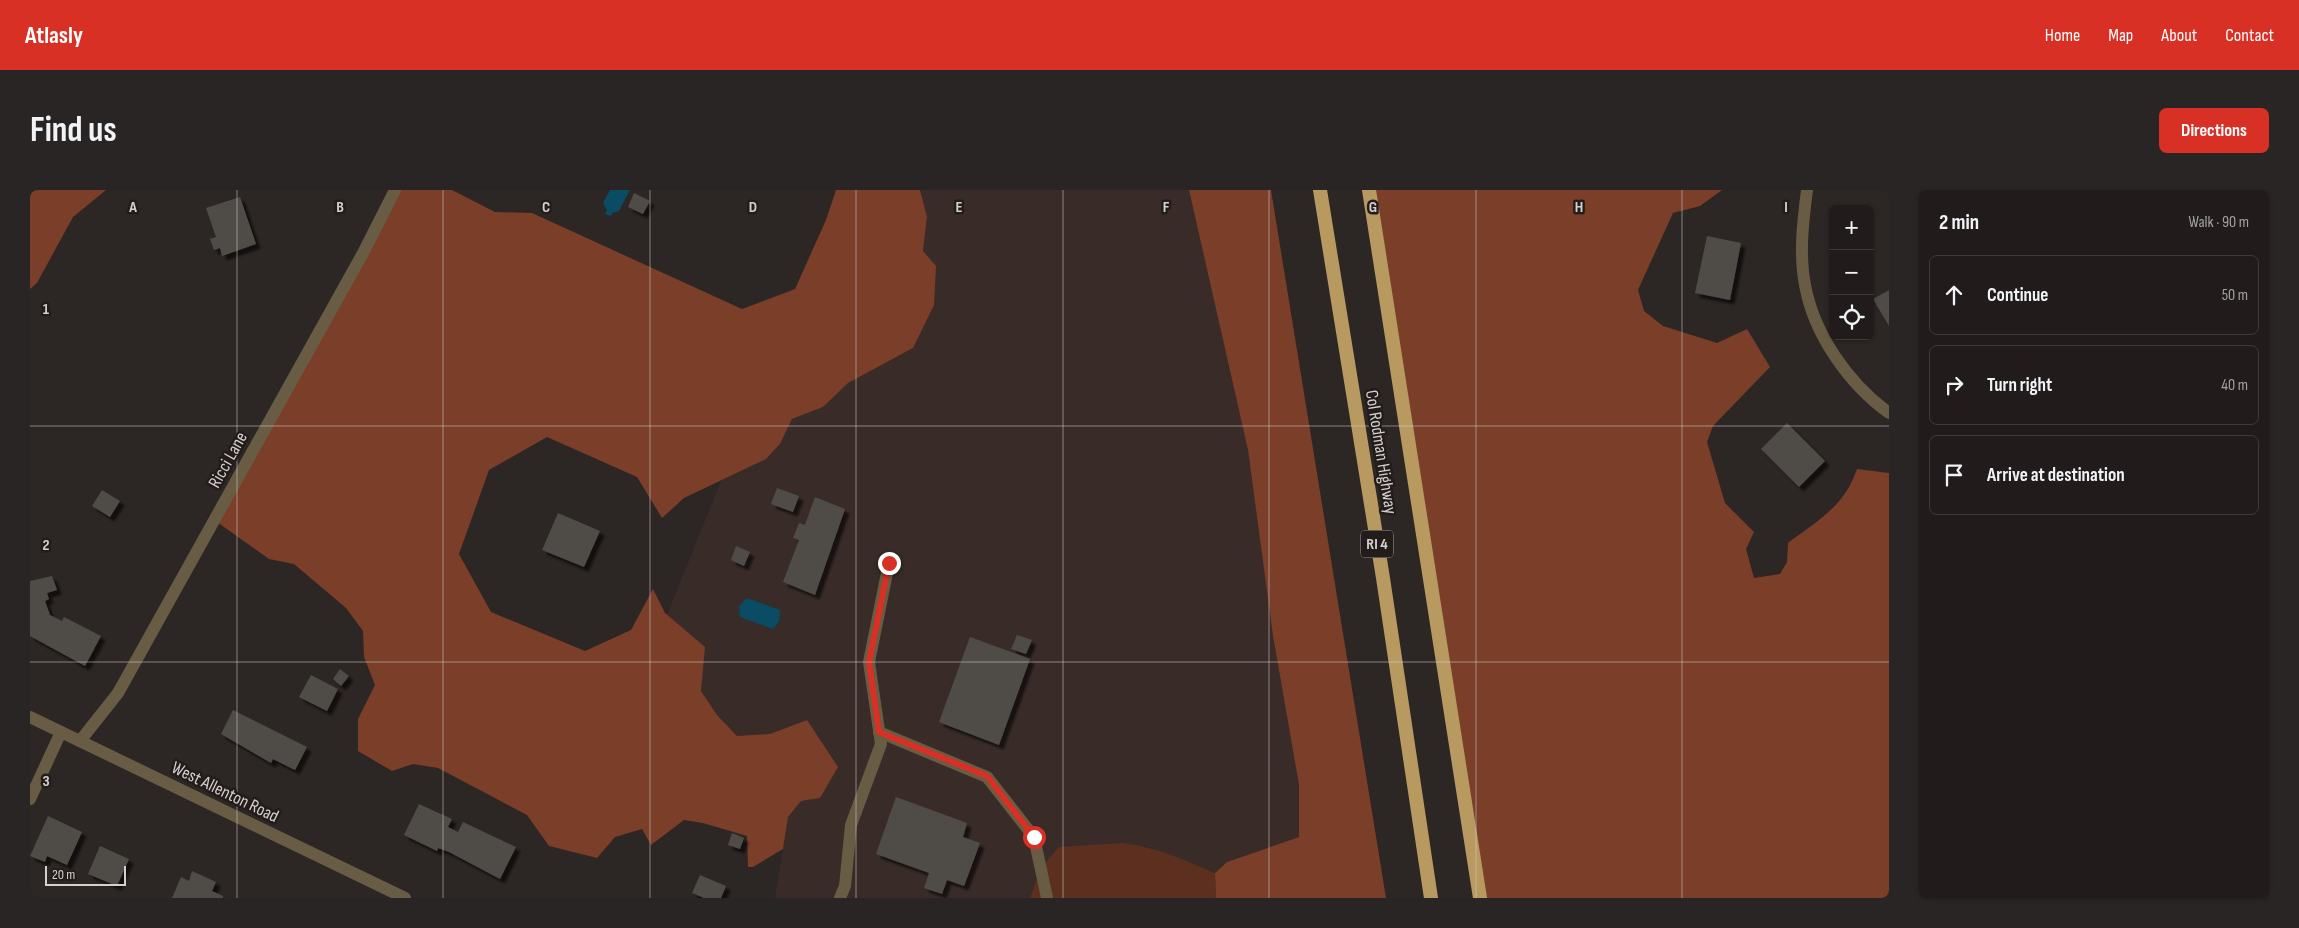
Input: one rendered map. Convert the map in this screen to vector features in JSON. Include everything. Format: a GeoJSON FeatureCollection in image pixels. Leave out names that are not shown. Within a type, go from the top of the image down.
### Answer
{"type":"FeatureCollection","features":[{"type":"Feature","properties":{"kind":"highway","name":"Col Rodman Highway"},"geometry":{"type":"LineString","coordinates":[[1320,190],[1381,569],[1431,898]]}},
{"type":"Feature","properties":{"kind":"highway","name":"Col Rodman Highway"},"geometry":{"type":"LineString","coordinates":[[1369,190],[1480,898]]}},
{"type":"Feature","properties":{"kind":"street","name":"Ricci Lane"},"geometry":{"type":"LineString","coordinates":[[80,741],[118,693],[358,262],[396,190]]}},
{"type":"Feature","properties":{"kind":"street"},"geometry":{"type":"LineString","coordinates":[[1806,190],[1801,237],[1804,284],[1810,305],[1833,353],[1851,379],[1875,403],[1889,413]]}},
{"type":"Feature","properties":{"kind":"street"},"geometry":{"type":"LineString","coordinates":[[840,898],[845,886],[851,825],[881,744],[869,662],[889,563]]}},
{"type":"Feature","properties":{"kind":"street","name":"West Allenton Road"},"geometry":{"type":"LineString","coordinates":[[30,718],[405,898]]}},
{"type":"Feature","properties":{"kind":"street"},"geometry":{"type":"LineString","coordinates":[[30,798],[61,732]]}},
{"type":"Feature","properties":{"kind":"street"},"geometry":{"type":"LineString","coordinates":[[879,732],[987,776],[1034,837],[1047,898]]}},
{"type":"Feature","properties":{"kind":"shaded area"},"geometry":{"type":"Polygon","coordinates":[[[30,190],[106,190],[73,217],[37,283],[30,289],[30,190]]]}},
{"type":"Feature","properties":{"kind":"shaded area"},"geometry":{"type":"Polygon","coordinates":[[[397,190],[452,190],[495,212],[532,213],[742,309],[795,289],[826,220],[836,190],[920,190],[927,217],[923,251],[936,266],[934,305],[913,348],[848,383],[823,407],[792,419],[780,444],[766,459],[684,498],[662,518],[637,477],[547,437],[489,470],[459,554],[491,612],[585,651],[631,630],[653,589],[665,613],[705,647],[701,691],[717,715],[737,736],[770,734],[807,720],[838,767],[820,798],[801,801],[788,817],[783,849],[753,867],[748,867],[747,836],[703,823],[684,820],[651,845],[642,829],[615,837],[597,858],[549,846],[527,815],[438,768],[413,764],[392,771],[358,751],[358,719],[375,685],[364,657],[363,631],[346,608],[294,564],[269,559],[217,522],[397,190]]]}},
{"type":"Feature","properties":{"kind":"shaded area"},"geometry":{"type":"Polygon","coordinates":[[[920,190],[1189,190],[1248,450],[1273,636],[1299,785],[1299,837],[1227,862],[1215,873],[1145,846],[1041,868],[1030,898],[775,898],[788,817],[801,801],[820,798],[807,720],[770,734],[737,736],[717,715],[701,691],[704,647],[667,615],[721,481],[766,459],[780,444],[792,419],[823,407],[848,383],[913,348],[927,217],[920,190]]]}},
{"type":"Feature","properties":{"kind":"shaded area"},"geometry":{"type":"Polygon","coordinates":[[[1189,190],[1271,190],[1386,898],[1216,898],[1215,873],[1227,862],[1299,837],[1299,785],[1273,636],[1248,450],[1189,190]]]}},
{"type":"Feature","properties":{"kind":"shaded area"},"geometry":{"type":"Polygon","coordinates":[[[1367,190],[1722,190],[1700,206],[1673,213],[1638,290],[1644,311],[1663,326],[1717,343],[1747,329],[1770,367],[1713,426],[1707,442],[1725,503],[1754,532],[1746,549],[1754,578],[1780,574],[1787,562],[1788,543],[1829,512],[1845,493],[1857,469],[1889,473],[1889,898],[1477,898],[1367,190]]]}},
{"type":"Feature","properties":{"kind":"shaded area"},"geometry":{"type":"Polygon","coordinates":[[[1123,843],[1159,851],[1215,873],[1216,898],[1030,898],[1041,868],[1059,847],[1123,843]]]}},
{"type":"Feature","properties":{"kind":"water"},"geometry":{"type":"Polygon","coordinates":[[[610,190],[630,190],[619,211],[612,213],[611,216],[605,214],[607,210],[603,203],[610,190]]]}},
{"type":"Feature","properties":{"kind":"water"},"geometry":{"type":"Polygon","coordinates":[[[747,598],[780,610],[779,621],[773,629],[740,617],[739,606],[747,598]]]}},
{"type":"Feature","properties":{"kind":"building"},"geometry":{"type":"Polygon","coordinates":[[[634,193],[650,201],[643,214],[628,207],[634,193]]]}},
{"type":"Feature","properties":{"kind":"building"},"geometry":{"type":"Polygon","coordinates":[[[240,197],[256,244],[222,256],[220,248],[214,250],[210,239],[216,237],[206,208],[240,197]]]}},
{"type":"Feature","properties":{"kind":"building"},"geometry":{"type":"Polygon","coordinates":[[[1707,236],[1741,243],[1730,300],[1695,293],[1707,236]]]}},
{"type":"Feature","properties":{"kind":"building"},"geometry":{"type":"Polygon","coordinates":[[[1889,290],[1889,326],[1874,301],[1874,298],[1889,290]]]}},
{"type":"Feature","properties":{"kind":"building"},"geometry":{"type":"Polygon","coordinates":[[[1787,423],[1825,461],[1799,487],[1761,449],[1787,423]]]}},
{"type":"Feature","properties":{"kind":"building"},"geometry":{"type":"Polygon","coordinates":[[[777,488],[799,496],[793,512],[771,504],[777,488]]]}},
{"type":"Feature","properties":{"kind":"building"},"geometry":{"type":"Polygon","coordinates":[[[102,490],[120,501],[110,517],[92,506],[102,490]]]}},
{"type":"Feature","properties":{"kind":"building"},"geometry":{"type":"Polygon","coordinates":[[[815,497],[845,509],[815,595],[783,582],[799,540],[793,538],[799,523],[805,525],[815,497]]]}},
{"type":"Feature","properties":{"kind":"building"},"geometry":{"type":"Polygon","coordinates":[[[558,513],[600,531],[584,567],[542,550],[558,513]]]}},
{"type":"Feature","properties":{"kind":"building"},"geometry":{"type":"Polygon","coordinates":[[[736,546],[750,552],[744,566],[731,560],[736,546]]]}},
{"type":"Feature","properties":{"kind":"building"},"geometry":{"type":"Polygon","coordinates":[[[52,576],[57,590],[47,593],[49,599],[45,601],[50,615],[62,621],[64,617],[101,636],[85,666],[30,636],[30,581],[52,576]]]}},
{"type":"Feature","properties":{"kind":"building"},"geometry":{"type":"Polygon","coordinates":[[[1017,635],[1032,640],[1026,654],[1011,649],[1017,635]]]}},
{"type":"Feature","properties":{"kind":"building"},"geometry":{"type":"Polygon","coordinates":[[[970,637],[1030,659],[999,745],[939,722],[970,637]]]}},
{"type":"Feature","properties":{"kind":"building"},"geometry":{"type":"Polygon","coordinates":[[[340,669],[349,676],[341,686],[333,679],[340,669]]]}},
{"type":"Feature","properties":{"kind":"building"},"geometry":{"type":"Polygon","coordinates":[[[311,675],[338,689],[327,711],[299,697],[311,675]]]}},
{"type":"Feature","properties":{"kind":"building"},"geometry":{"type":"Polygon","coordinates":[[[233,710],[307,747],[295,770],[273,759],[271,763],[221,734],[233,710]]]}},
{"type":"Feature","properties":{"kind":"building"},"geometry":{"type":"Polygon","coordinates":[[[896,797],[967,823],[963,837],[980,843],[964,886],[947,880],[942,894],[924,888],[929,873],[876,854],[896,797]]]}},
{"type":"Feature","properties":{"kind":"building"},"geometry":{"type":"Polygon","coordinates":[[[419,804],[452,819],[448,827],[458,832],[463,822],[516,847],[500,879],[449,852],[438,848],[437,851],[404,835],[419,804]]]}},
{"type":"Feature","properties":{"kind":"building"},"geometry":{"type":"Polygon","coordinates":[[[48,816],[82,832],[67,865],[47,856],[45,862],[30,856],[48,816]]]}},
{"type":"Feature","properties":{"kind":"building"},"geometry":{"type":"Polygon","coordinates":[[[732,833],[744,838],[740,849],[728,845],[732,833]]]}},
{"type":"Feature","properties":{"kind":"building"},"geometry":{"type":"Polygon","coordinates":[[[100,846],[129,859],[117,886],[88,874],[100,846]]]}},
{"type":"Feature","properties":{"kind":"building"},"geometry":{"type":"Polygon","coordinates":[[[192,871],[216,882],[212,891],[223,896],[223,898],[172,898],[181,877],[189,881],[192,871]]]}},
{"type":"Feature","properties":{"kind":"building"},"geometry":{"type":"Polygon","coordinates":[[[700,875],[726,886],[721,898],[704,898],[692,893],[700,875]]]}},
{"type":"Feature","properties":{"kind":"route"},"geometry":{"type":"LineString","coordinates":[[889,563],[869,662],[879,732],[987,776],[1034,837]]}}]}
